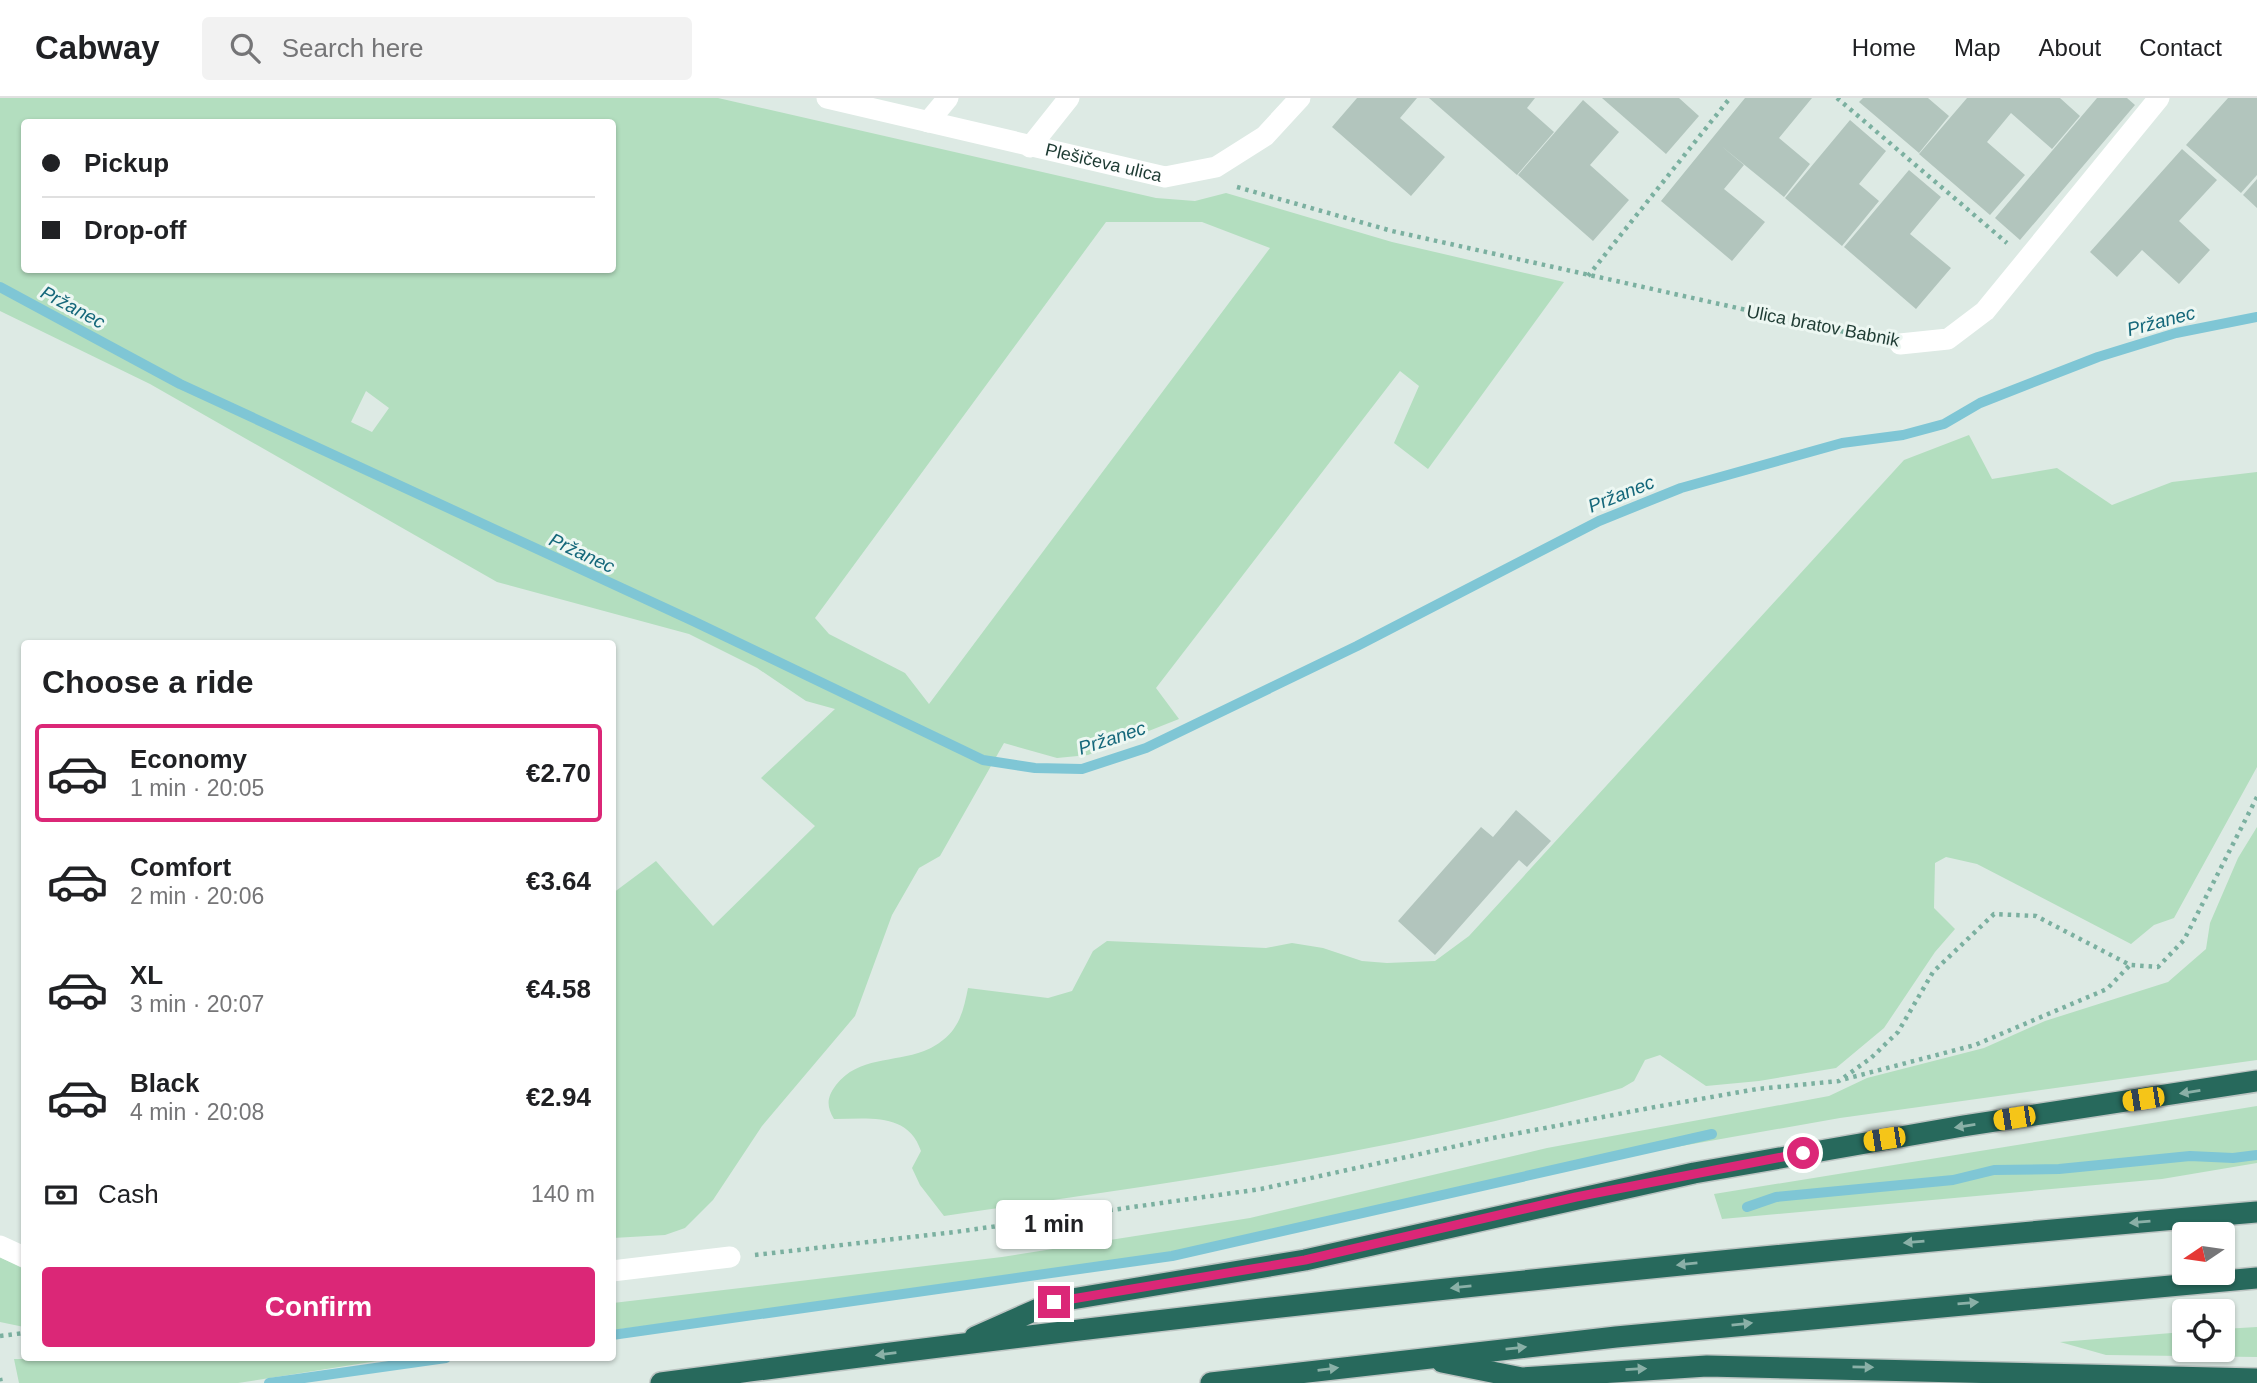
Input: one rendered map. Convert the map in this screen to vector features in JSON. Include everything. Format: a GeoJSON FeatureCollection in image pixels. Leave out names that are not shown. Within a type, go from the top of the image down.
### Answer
{"type":"FeatureCollection","features":[{"type":"Feature","properties":{"kind":"highway"},"geometry":{"type":"LineString","coordinates":[[954,1346],[1054,1302],[1305,1260],[1576,1197],[1707,1170],[1937,1130],[2257,1082]]}},
{"type":"Feature","properties":{"kind":"highway"},"geometry":{"type":"LineString","coordinates":[[661,1383],[1146,1322],[1811,1251],[2257,1212]]}},
{"type":"Feature","properties":{"kind":"highway"},"geometry":{"type":"LineString","coordinates":[[1211,1383],[1423,1357],[1847,1314],[2257,1278]]}},
{"type":"Feature","properties":{"kind":"highway"},"geometry":{"type":"LineString","coordinates":[[1423,1357],[1522,1378],[1614,1370],[1719,1366],[2257,1379]]}},
{"type":"Feature","properties":{"kind":"street","name":"Plešičeva ulica"},"geometry":{"type":"LineString","coordinates":[[827,98],[1165,177],[1216,167]]}},
{"type":"Feature","properties":{"kind":"street"},"geometry":{"type":"LineString","coordinates":[[928,122],[948,98]]}},
{"type":"Feature","properties":{"kind":"street","name":"Plešičeva ulica"},"geometry":{"type":"LineString","coordinates":[[1030,147],[1069,98]]}},
{"type":"Feature","properties":{"kind":"street"},"geometry":{"type":"LineString","coordinates":[[1216,167],[1265,136],[1300,98]]}},
{"type":"Feature","properties":{"kind":"street","name":"Ulica bratov Babnik"},"geometry":{"type":"LineString","coordinates":[[1900,344],[1948,339],[1985,311],[2159,98]]}},
{"type":"Feature","properties":{"kind":"street"},"geometry":{"type":"LineString","coordinates":[[0,1246],[21,1256]]}},
{"type":"Feature","properties":{"kind":"street"},"geometry":{"type":"LineString","coordinates":[[616,1271],[730,1258]]}},
{"type":"Feature","properties":{"kind":"path"},"geometry":{"type":"LineString","coordinates":[[1588,276],[1730,98]]}},
{"type":"Feature","properties":{"kind":"path"},"geometry":{"type":"LineString","coordinates":[[1837,98],[2027,260]]}},
{"type":"Feature","properties":{"kind":"path","name":"Ulica bratov Babnik"},"geometry":{"type":"LineString","coordinates":[[1216,167],[1238,188],[1392,231],[1900,344]]}},
{"type":"Feature","properties":{"kind":"path"},"geometry":{"type":"LineString","coordinates":[[1839,1081],[1871,1058],[1898,1032],[1933,972],[1994,914],[2036,916],[2130,965],[2158,967],[2184,940],[2257,797]]}},
{"type":"Feature","properties":{"kind":"path"},"geometry":{"type":"LineString","coordinates":[[730,1258],[955,1232],[1261,1189],[1493,1138],[1655,1107],[1757,1089],[1839,1081],[1975,1045],[2107,989],[2130,965]]}},
{"type":"Feature","properties":{"kind":"path"},"geometry":{"type":"LineString","coordinates":[[0,1336],[21,1333]]}},
{"type":"Feature","properties":{"kind":"green space"},"geometry":{"type":"Polygon","coordinates":[[[0,98],[718,98],[1156,198],[1195,201],[1226,193],[1392,242],[1564,282],[1428,469],[1394,443],[1419,386],[1400,371],[1156,688],[1179,719],[1088,755],[1057,758],[1004,743],[940,856],[919,868],[892,915],[855,1016],[762,1126],[713,1200],[685,1228],[665,1235],[616,1238],[616,891],[656,861],[713,926],[815,826],[761,778],[835,709],[806,701],[757,668],[689,634],[497,582],[150,384],[0,311],[0,98]],[[1106,222],[815,618],[829,634],[905,673],[929,704],[1270,248],[1202,222],[1106,222]],[[366,391],[351,422],[372,432],[389,408],[366,391]]]}},
{"type":"Feature","properties":{"kind":"green space"},"geometry":{"type":"Polygon","coordinates":[[[1969,435],[1992,479],[2057,468],[2112,505],[2172,482],[2257,472],[2257,767],[2174,918],[2154,925],[2131,944],[1977,864],[1946,857],[1935,863],[1934,908],[1955,929],[1935,952],[1884,1028],[1836,1068],[1759,1081],[1706,1086],[1660,1055],[1645,1060],[1634,1081],[1622,1088],[1454,1130],[1285,1164],[944,1216],[920,1185],[912,1168],[921,1151],[915,1138],[907,1130],[885,1120],[834,1119],[829,1098],[845,1076],[866,1065],[912,1055],[941,1042],[957,1023],[968,988],[1048,998],[1072,991],[1093,951],[1107,941],[1266,948],[1292,943],[1323,948],[1362,961],[1435,961],[1469,936],[1904,460],[1969,435]]]}},
{"type":"Feature","properties":{"kind":"green space"},"geometry":{"type":"Polygon","coordinates":[[[2257,827],[2257,1060],[1840,1118],[1642,1153],[1261,1237],[1021,1277],[616,1330],[616,1303],[1002,1257],[1250,1218],[1547,1148],[1829,1096],[1867,1078],[1984,1048],[2045,1021],[2168,982],[2206,949],[2210,923],[2238,858],[2257,827]]]}},
{"type":"Feature","properties":{"kind":"green space"},"geometry":{"type":"Polygon","coordinates":[[[2257,1106],[2257,1163],[2162,1179],[1722,1219],[1714,1194],[2257,1106]]]}},
{"type":"Feature","properties":{"kind":"green space"},"geometry":{"type":"Polygon","coordinates":[[[0,1257],[21,1268],[21,1326],[0,1322],[0,1257]]]}},
{"type":"Feature","properties":{"kind":"green space"},"geometry":{"type":"Polygon","coordinates":[[[2257,1327],[2257,1357],[2235,1357],[2235,1328],[2257,1327]]]}},
{"type":"Feature","properties":{"kind":"green space"},"geometry":{"type":"Polygon","coordinates":[[[2172,1333],[2172,1356],[2106,1355],[2060,1342],[2172,1333]]]}},
{"type":"Feature","properties":{"kind":"green space"},"geometry":{"type":"Polygon","coordinates":[[[14,1359],[377,1361],[238,1383],[19,1383],[14,1359]]]}},
{"type":"Feature","properties":{"kind":"building"},"geometry":{"type":"Polygon","coordinates":[[[1357,98],[1417,98],[1400,118],[1445,157],[1411,196],[1332,127],[1357,98]]]}},
{"type":"Feature","properties":{"kind":"building"},"geometry":{"type":"Polygon","coordinates":[[[1429,98],[1535,98],[1527,108],[1554,132],[1517,175],[1429,98]]]}},
{"type":"Feature","properties":{"kind":"building"},"geometry":{"type":"Polygon","coordinates":[[[1602,98],[1679,98],[1699,116],[1666,154],[1602,98]]]}},
{"type":"Feature","properties":{"kind":"building"},"geometry":{"type":"Polygon","coordinates":[[[1745,98],[1812,98],[1779,138],[1810,164],[1784,197],[1720,145],[1744,165],[1724,189],[1765,222],[1732,261],[1661,201],[1745,98]]]}},
{"type":"Feature","properties":{"kind":"building"},"geometry":{"type":"Polygon","coordinates":[[[1863,98],[1928,98],[1949,116],[1919,153],[1859,102],[1863,98]]]}},
{"type":"Feature","properties":{"kind":"building"},"geometry":{"type":"Polygon","coordinates":[[[1967,98],[2060,98],[2080,116],[2052,149],[2011,113],[1987,142],[2025,175],[1990,215],[1919,154],[1967,98]]]}},
{"type":"Feature","properties":{"kind":"building"},"geometry":{"type":"Polygon","coordinates":[[[2097,98],[2127,98],[2135,105],[2020,240],[1995,218],[2097,98]]]}},
{"type":"Feature","properties":{"kind":"building"},"geometry":{"type":"Polygon","coordinates":[[[2228,98],[2257,98],[2257,175],[2241,193],[2186,145],[2228,98]]]}},
{"type":"Feature","properties":{"kind":"building"},"geometry":{"type":"Polygon","coordinates":[[[1583,100],[1619,132],[1590,165],[1629,200],[1593,241],[1518,175],[1583,100]]]}},
{"type":"Feature","properties":{"kind":"building"},"geometry":{"type":"Polygon","coordinates":[[[1850,120],[1886,151],[1859,184],[1879,201],[1842,246],[1785,198],[1850,120]]]}},
{"type":"Feature","properties":{"kind":"building"},"geometry":{"type":"Polygon","coordinates":[[[2182,149],[2217,180],[2179,221],[2210,250],[2179,284],[2142,250],[2117,277],[2090,252],[2182,149]]]}},
{"type":"Feature","properties":{"kind":"building"},"geometry":{"type":"Polygon","coordinates":[[[1909,170],[1941,197],[1910,234],[1951,268],[1916,309],[1844,247],[1909,170]]]}},
{"type":"Feature","properties":{"kind":"building"},"geometry":{"type":"Polygon","coordinates":[[[2257,179],[2257,208],[2243,195],[2257,179]]]}},
{"type":"Feature","properties":{"kind":"building"},"geometry":{"type":"Polygon","coordinates":[[[1516,810],[1551,841],[1527,867],[1519,860],[1435,955],[1398,921],[1481,827],[1493,837],[1516,810]]]}},
{"type":"Feature","properties":{"kind":"waterway","name":"Pržanec"},"geometry":{"type":"LineString","coordinates":[[0,287],[180,384],[693,621],[983,760],[1035,768],[1082,769],[1146,748],[1357,646],[1599,521],[1681,488],[1842,443],[1903,435],[1944,424],[1980,403],[2098,357],[2176,333],[2257,317]]}},
{"type":"Feature","properties":{"kind":"waterway"},"geometry":{"type":"LineString","coordinates":[[616,1334],[1172,1256],[1712,1134]]}},
{"type":"Feature","properties":{"kind":"waterway"},"geometry":{"type":"LineString","coordinates":[[1747,1207],[1776,1197],[1953,1180],[1994,1170],[2059,1169],[2190,1156],[2233,1158],[2257,1155]]}},
{"type":"Feature","properties":{"kind":"waterway"},"geometry":{"type":"LineString","coordinates":[[269,1383],[425,1361]]}},
{"type":"Feature","properties":{"kind":"route"},"geometry":{"type":"LineString","coordinates":[[1054,1302],[1183,1283],[1305,1260],[1576,1197],[1803,1153]]}}]}
